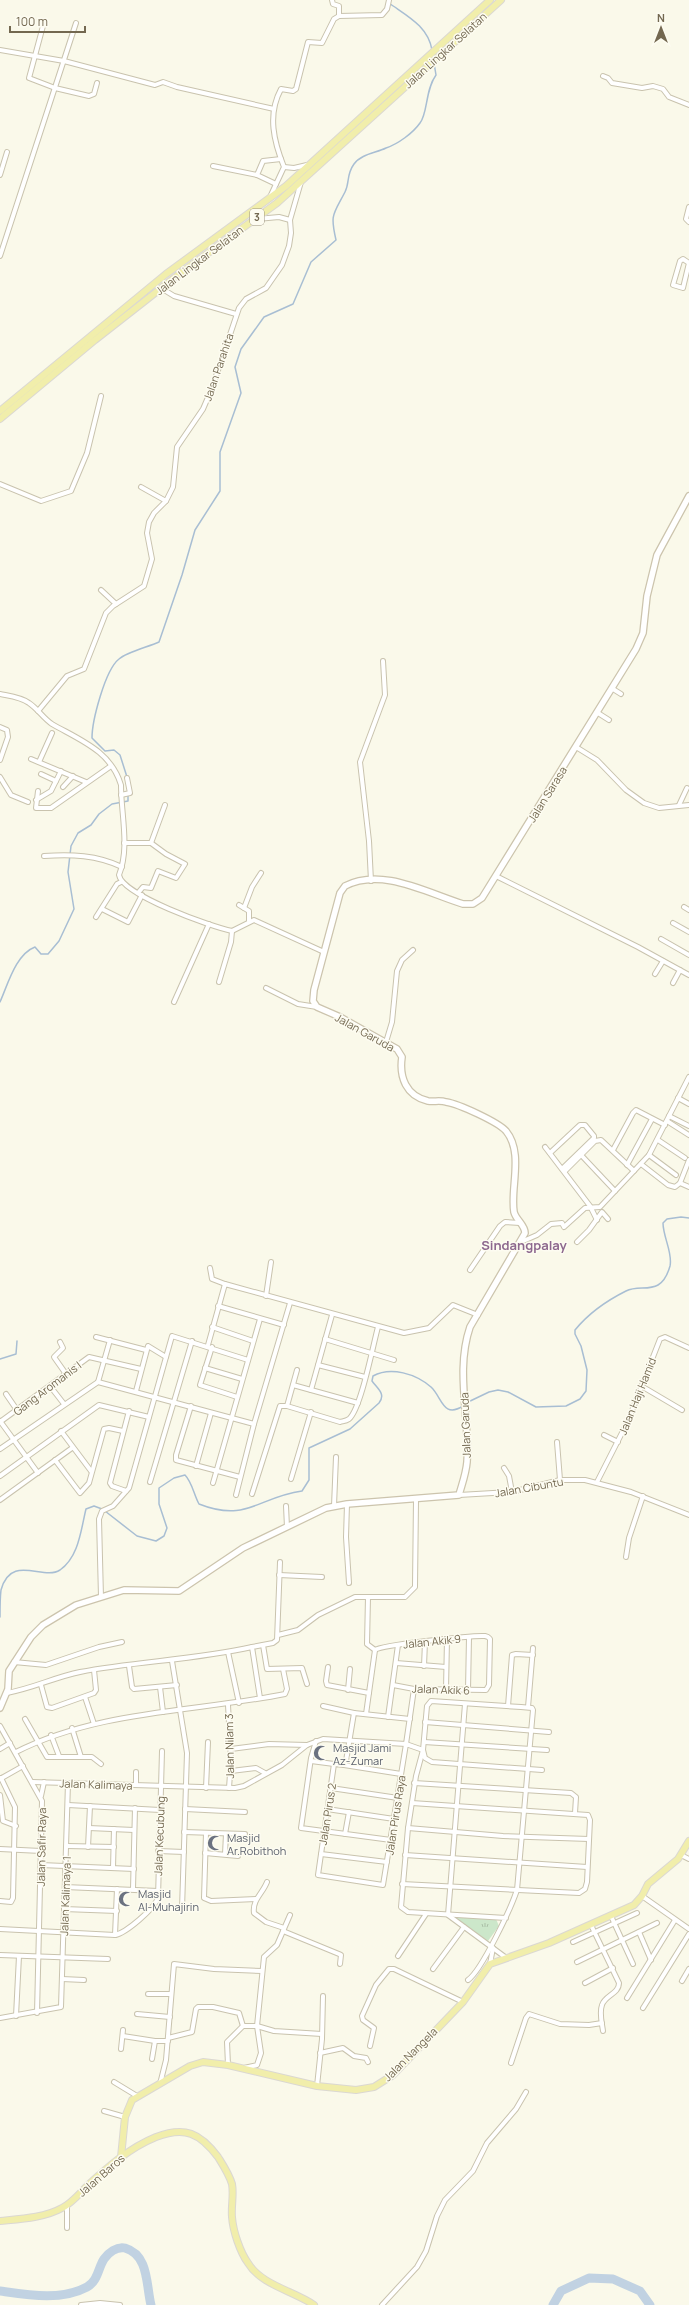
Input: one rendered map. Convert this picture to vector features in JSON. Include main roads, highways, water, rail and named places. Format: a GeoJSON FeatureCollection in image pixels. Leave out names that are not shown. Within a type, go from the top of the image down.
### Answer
{"type":"FeatureCollection","features":[{"type":"Feature","properties":{"kind":"main road","name":"Jalan Lingkar Selatan"},"geometry":{"type":"LineString","coordinates":[[0,411],[189,257],[269,200],[490,0]]}},
{"type":"Feature","properties":{"kind":"main road","name":"Jalan Lingkar Selatan"},"geometry":{"type":"LineString","coordinates":[[0,419],[92,337],[161,288],[301,182],[501,0]]}},
{"type":"Feature","properties":{"kind":"main road","name":"Jalan Nangela"},"geometry":{"type":"LineString","coordinates":[[121,2157],[125,2117],[129,2104],[137,2096],[199,2063],[228,2064],[317,2086],[356,2090],[380,2084],[393,2075],[463,2002],[490,1964],[505,1957],[549,1944],[634,1905],[642,1896],[648,1884],[681,1855],[689,1840]]}},
{"type":"Feature","properties":{"kind":"main road","name":"Jalan Baros"},"geometry":{"type":"LineString","coordinates":[[0,2221],[39,2216],[67,2206],[121,2157],[146,2142],[171,2133],[192,2133],[205,2142],[225,2168],[231,2183],[232,2218],[240,2246],[249,2265],[271,2282],[314,2305]]}},
{"type":"Feature","properties":{"kind":"waterway"},"geometry":{"type":"LineString","coordinates":[[389,3],[416,22],[426,34],[432,50]]}},
{"type":"Feature","properties":{"kind":"waterway"},"geometry":{"type":"LineString","coordinates":[[127,777],[120,755],[114,750],[105,751],[92,738],[94,720],[100,696],[109,674],[119,659],[132,652],[159,642],[182,575],[195,530],[220,491],[220,452],[241,393],[235,367],[241,349],[264,317],[293,304],[311,262],[336,240],[333,225],[335,210],[345,192],[350,172],[354,164],[361,158],[400,141],[413,131],[423,119],[430,87],[436,75],[434,63]]}},
{"type":"Feature","properties":{"kind":"waterway"},"geometry":{"type":"LineString","coordinates":[[0,1002],[13,970],[23,956],[35,947],[41,954],[48,954],[59,941],[74,909],[68,872],[71,846],[78,833],[91,825],[99,814],[112,804],[128,801],[128,795]]}},
{"type":"Feature","properties":{"kind":"waterway"},"geometry":{"type":"LineString","coordinates":[[466,1403],[489,1392],[498,1390],[508,1392],[536,1407],[566,1406],[580,1399],[586,1391],[587,1370],[575,1330],[592,1313],[605,1303],[626,1291],[632,1289],[651,1288],[662,1282],[666,1276],[671,1261],[663,1223],[667,1219],[681,1217],[689,1218]]}},
{"type":"Feature","properties":{"kind":"waterway"},"geometry":{"type":"LineString","coordinates":[[0,1359],[16,1354],[17,1341]]}},
{"type":"Feature","properties":{"kind":"waterway"},"geometry":{"type":"LineString","coordinates":[[105,1511],[137,1536],[156,1541],[164,1536],[167,1528],[159,1504],[159,1488],[174,1478],[185,1475],[199,1504],[215,1509],[229,1511],[252,1507],[274,1498],[302,1491],[309,1480],[309,1448],[350,1429],[379,1403],[382,1397],[379,1389],[372,1381],[373,1376],[380,1373],[395,1372],[411,1375],[425,1382],[431,1387],[447,1408],[451,1410],[463,1406]]}},
{"type":"Feature","properties":{"kind":"waterway"},"geometry":{"type":"LineString","coordinates":[[0,1617],[1,1590],[6,1579],[12,1573],[20,1570],[45,1573],[60,1570],[71,1558],[75,1550],[81,1534],[86,1509],[94,1506],[102,1509]]}},
{"type":"Feature","properties":{"kind":"waterway"},"geometry":{"type":"LineString","coordinates":[[0,2291],[44,2296],[66,2294],[77,2291],[91,2284],[108,2254],[113,2250],[125,2248],[133,2252],[142,2264],[147,2280],[151,2305]]}},
{"type":"Feature","properties":{"kind":"waterway"},"geometry":{"type":"LineString","coordinates":[[553,2305],[561,2291],[589,2278],[613,2279],[640,2291],[650,2305]]}},
{"type":"Feature","properties":{"kind":"place","name":"Masjid Jami Az-Zumar"},"geometry":{"type":"Point","coordinates":[321,1753]}},
{"type":"Feature","properties":{"kind":"place","name":"Masjid Ar.Robithoh"},"geometry":{"type":"Point","coordinates":[215,1843]}},
{"type":"Feature","properties":{"kind":"place","name":"Masjid Al-Muhajirin"},"geometry":{"type":"Point","coordinates":[126,1899]}},
{"type":"Feature","properties":{"kind":"district","name":"Sindangpalay"},"geometry":{"type":"Point","coordinates":[524,1245]}}]}
